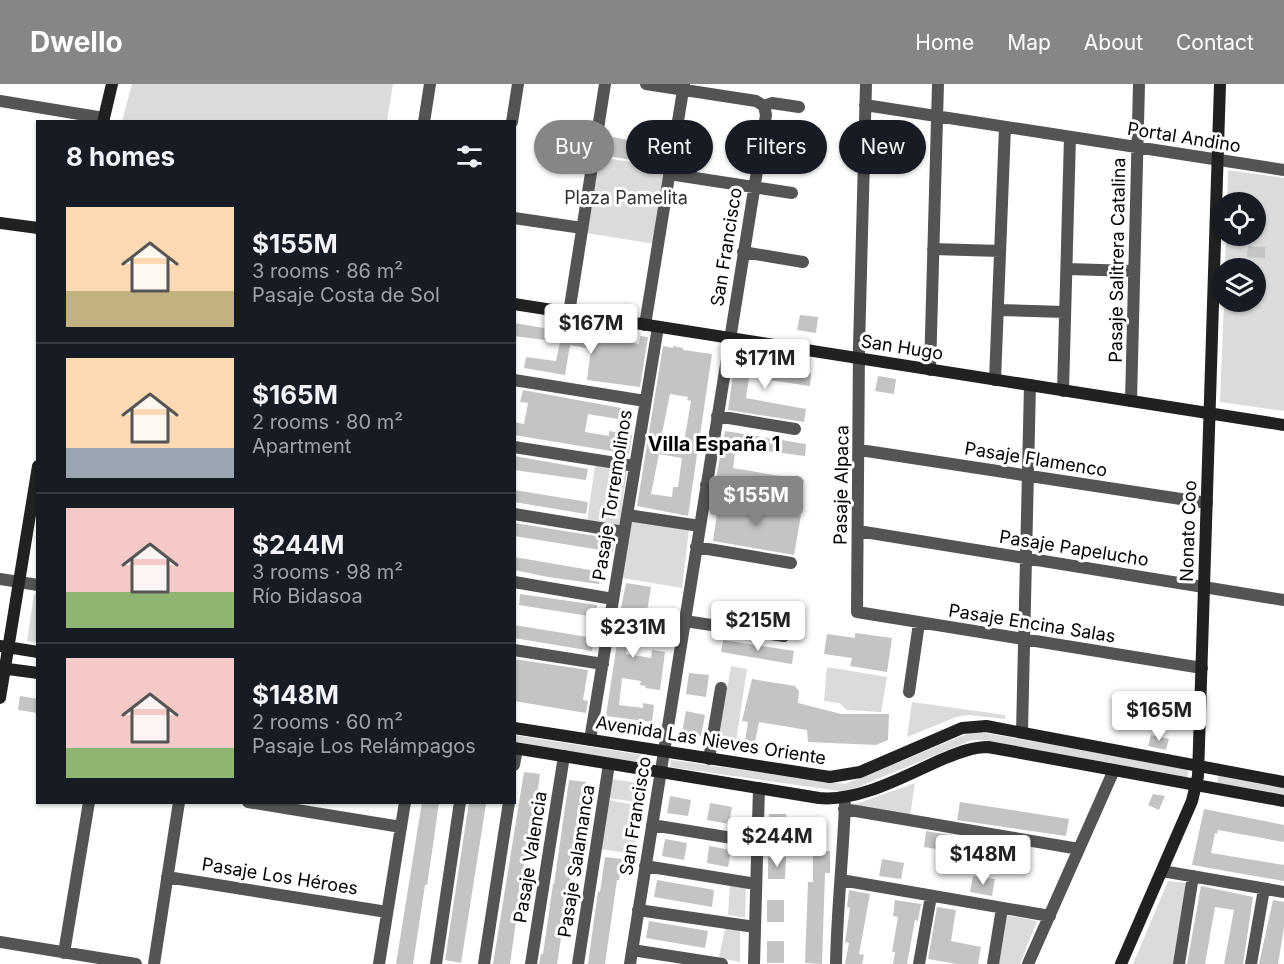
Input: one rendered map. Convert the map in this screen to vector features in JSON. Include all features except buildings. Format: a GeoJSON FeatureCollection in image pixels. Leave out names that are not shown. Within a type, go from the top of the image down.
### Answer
{"type":"FeatureCollection","features":[{"type":"Feature","properties":{"kind":"street"},"geometry":{"type":"LineString","coordinates":[[0,102],[103,120],[112,84]]}},
{"type":"Feature","properties":{"kind":"street"},"geometry":{"type":"LineString","coordinates":[[424,120],[430,84]]}},
{"type":"Feature","properties":{"kind":"street"},"geometry":{"type":"LineString","coordinates":[[512,120],[518,84]]}},
{"type":"Feature","properties":{"kind":"street"},"geometry":{"type":"LineString","coordinates":[[568,313],[605,84]]}},
{"type":"Feature","properties":{"kind":"street"},"geometry":{"type":"LineString","coordinates":[[646,84],[683,87],[756,101],[764,106],[772,103],[799,107]]}},
{"type":"Feature","properties":{"kind":"street","name":"Pasaje Alpaca"},"geometry":{"type":"LineString","coordinates":[[857,612],[859,359],[866,84]]}},
{"type":"Feature","properties":{"kind":"street"},"geometry":{"type":"LineString","coordinates":[[930,370],[938,84]]}},
{"type":"Feature","properties":{"kind":"street","name":"Pasaje Salitrera Catalina"},"geometry":{"type":"LineString","coordinates":[[1131,401],[1139,84]]}},
{"type":"Feature","properties":{"kind":"street","name":"Nonato Coo"},"geometry":{"type":"LineString","coordinates":[[1121,964],[1197,785],[1220,84]]}},
{"type":"Feature","properties":{"kind":"street","name":"Pasaje Torremolinos"},"geometry":{"type":"LineString","coordinates":[[678,120],[683,87]]}},
{"type":"Feature","properties":{"kind":"street","name":"Portal Andino"},"geometry":{"type":"LineString","coordinates":[[865,105],[1284,170]]}},
{"type":"Feature","properties":{"kind":"street","name":"San Francisco"},"geometry":{"type":"LineString","coordinates":[[630,964],[766,112],[764,106]]}},
{"type":"Feature","properties":{"kind":"street"},"geometry":{"type":"LineString","coordinates":[[995,380],[1005,127]]}},
{"type":"Feature","properties":{"kind":"street"},"geometry":{"type":"LineString","coordinates":[[1063,391],[1070,137]]}},
{"type":"Feature","properties":{"kind":"street"},"geometry":{"type":"LineString","coordinates":[[669,174],[792,193]]}},
{"type":"Feature","properties":{"kind":"street","name":"Pasaje Torremolinos"},"geometry":{"type":"LineString","coordinates":[[590,740],[645,401],[651,326],[669,174]]}},
{"type":"Feature","properties":{"kind":"street"},"geometry":{"type":"LineString","coordinates":[[516,218],[582,228]]}},
{"type":"Feature","properties":{"kind":"street"},"geometry":{"type":"LineString","coordinates":[[0,223],[36,228]]}},
{"type":"Feature","properties":{"kind":"street"},"geometry":{"type":"LineString","coordinates":[[933,249],[1000,251]]}},
{"type":"Feature","properties":{"kind":"street"},"geometry":{"type":"LineString","coordinates":[[744,252],[803,262]]}},
{"type":"Feature","properties":{"kind":"street"},"geometry":{"type":"LineString","coordinates":[[1066,269],[1134,270]]}},
{"type":"Feature","properties":{"kind":"street","name":"San Hugo"},"geometry":{"type":"LineString","coordinates":[[516,304],[1284,425]]}},
{"type":"Feature","properties":{"kind":"street"},"geometry":{"type":"LineString","coordinates":[[998,309],[1065,312]]}},
{"type":"Feature","properties":{"kind":"street"},"geometry":{"type":"LineString","coordinates":[[516,380],[645,401]]}},
{"type":"Feature","properties":{"kind":"street"},"geometry":{"type":"LineString","coordinates":[[1022,732],[1030,385]]}},
{"type":"Feature","properties":{"kind":"street"},"geometry":{"type":"LineString","coordinates":[[717,416],[795,429]]}},
{"type":"Feature","properties":{"kind":"street"},"geometry":{"type":"LineString","coordinates":[[516,447],[635,466]]}},
{"type":"Feature","properties":{"kind":"street","name":"Pasaje Flamenco"},"geometry":{"type":"LineString","coordinates":[[860,450],[1207,503]]}},
{"type":"Feature","properties":{"kind":"street"},"geometry":{"type":"LineString","coordinates":[[0,698],[4,646],[19,582],[36,478]]}},
{"type":"Feature","properties":{"kind":"street"},"geometry":{"type":"LineString","coordinates":[[706,485],[796,500]]}},
{"type":"Feature","properties":{"kind":"street"},"geometry":{"type":"LineString","coordinates":[[516,514],[624,532]]}},
{"type":"Feature","properties":{"kind":"street"},"geometry":{"type":"LineString","coordinates":[[627,515],[700,526]]}},
{"type":"Feature","properties":{"kind":"street","name":"Pasaje Papelucho"},"geometry":{"type":"LineString","coordinates":[[858,531],[1284,600]]}},
{"type":"Feature","properties":{"kind":"street"},"geometry":{"type":"LineString","coordinates":[[696,547],[791,563]]}},
{"type":"Feature","properties":{"kind":"street"},"geometry":{"type":"LineString","coordinates":[[0,579],[36,585]]}},
{"type":"Feature","properties":{"kind":"street"},"geometry":{"type":"LineString","coordinates":[[516,582],[613,599]]}},
{"type":"Feature","properties":{"kind":"street","name":"Pasaje Encina Salas"},"geometry":{"type":"LineString","coordinates":[[857,612],[1202,668]]}},
{"type":"Feature","properties":{"kind":"street"},"geometry":{"type":"LineString","coordinates":[[684,621],[784,636]]}},
{"type":"Feature","properties":{"kind":"street"},"geometry":{"type":"LineString","coordinates":[[909,692],[919,623]]}},
{"type":"Feature","properties":{"kind":"street"},"geometry":{"type":"LineString","coordinates":[[4,646],[36,652]]}},
{"type":"Feature","properties":{"kind":"street"},"geometry":{"type":"LineString","coordinates":[[516,650],[603,664]]}},
{"type":"Feature","properties":{"kind":"street"},"geometry":{"type":"LineString","coordinates":[[2,668],[36,674]]}},
{"type":"Feature","properties":{"kind":"street"},"geometry":{"type":"LineString","coordinates":[[709,759],[721,688]]}},
{"type":"Feature","properties":{"kind":"street","name":"Avenida Las Nieves Oriente"},"geometry":{"type":"LineString","coordinates":[[516,728],[812,776],[842,777],[860,772],[962,728],[986,726],[1284,782]]}},
{"type":"Feature","properties":{"kind":"street"},"geometry":{"type":"LineString","coordinates":[[845,804],[863,793],[963,751],[980,747],[996,748],[1284,801]]}},
{"type":"Feature","properties":{"kind":"street"},"geometry":{"type":"LineString","coordinates":[[516,749],[819,798],[1079,849]]}},
{"type":"Feature","properties":{"kind":"street","name":"Pasaje Valencia"},"geometry":{"type":"LineString","coordinates":[[531,964],[564,756]]}},
{"type":"Feature","properties":{"kind":"street","name":"Pasaje Salamanca"},"geometry":{"type":"LineString","coordinates":[[578,964],[609,764]]}},
{"type":"Feature","properties":{"kind":"street"},"geometry":{"type":"LineString","coordinates":[[1029,964],[1114,770]]}},
{"type":"Feature","properties":{"kind":"street"},"geometry":{"type":"LineString","coordinates":[[754,964],[759,788]]}},
{"type":"Feature","properties":{"kind":"street"},"geometry":{"type":"LineString","coordinates":[[64,953],[88,804]]}},
{"type":"Feature","properties":{"kind":"street"},"geometry":{"type":"LineString","coordinates":[[154,964],[179,804]]}},
{"type":"Feature","properties":{"kind":"street"},"geometry":{"type":"LineString","coordinates":[[260,804],[401,827]]}},
{"type":"Feature","properties":{"kind":"street"},"geometry":{"type":"LineString","coordinates":[[379,964],[405,804]]}},
{"type":"Feature","properties":{"kind":"street"},"geometry":{"type":"LineString","coordinates":[[436,964],[460,804]]}},
{"type":"Feature","properties":{"kind":"street"},"geometry":{"type":"LineString","coordinates":[[484,964],[509,804]]}},
{"type":"Feature","properties":{"kind":"street"},"geometry":{"type":"LineString","coordinates":[[836,964],[845,804]]}},
{"type":"Feature","properties":{"kind":"street"},"geometry":{"type":"LineString","coordinates":[[652,825],[757,842]]}},
{"type":"Feature","properties":{"kind":"street"},"geometry":{"type":"LineString","coordinates":[[645,866],[756,884]]}},
{"type":"Feature","properties":{"kind":"street"},"geometry":{"type":"LineString","coordinates":[[1162,871],[1284,892]]}},
{"type":"Feature","properties":{"kind":"street"},"geometry":{"type":"LineString","coordinates":[[1179,964],[1193,876]]}},
{"type":"Feature","properties":{"kind":"street","name":"Pasaje Los Héroes"},"geometry":{"type":"LineString","coordinates":[[167,877],[387,912]]}},
{"type":"Feature","properties":{"kind":"street"},"geometry":{"type":"LineString","coordinates":[[841,880],[1050,916]]}},
{"type":"Feature","properties":{"kind":"street"},"geometry":{"type":"LineString","coordinates":[[1251,964],[1264,889]]}},
{"type":"Feature","properties":{"kind":"street"},"geometry":{"type":"LineString","coordinates":[[919,964],[931,896]]}},
{"type":"Feature","properties":{"kind":"street"},"geometry":{"type":"LineString","coordinates":[[993,964],[1002,908]]}},
{"type":"Feature","properties":{"kind":"street"},"geometry":{"type":"LineString","coordinates":[[638,910],[755,927]]}},
{"type":"Feature","properties":{"kind":"street"},"geometry":{"type":"LineString","coordinates":[[0,942],[136,964]]}},
{"type":"Feature","properties":{"kind":"street"},"geometry":{"type":"LineString","coordinates":[[632,950],[722,964]]}},
{"type":"Feature","properties":{"kind":"green space"},"geometry":{"type":"Polygon","coordinates":[[[132,84],[393,84],[387,120],[122,120],[132,84]]]}},
{"type":"Feature","properties":{"kind":"green space","name":"Plaza Pamelita"},"geometry":{"type":"Polygon","coordinates":[[[614,159],[626,161],[626,174],[664,174],[655,244],[586,233],[595,174],[614,174],[614,159]]]}},
{"type":"Feature","properties":{"kind":"green space"},"geometry":{"type":"Polygon","coordinates":[[[1228,170],[1284,178],[1284,411],[1220,402],[1224,312],[1266,312],[1266,258],[1225,258],[1226,246],[1266,246],[1266,192],[1227,192],[1228,170]]]}},
{"type":"Feature","properties":{"kind":"green space"},"geometry":{"type":"Polygon","coordinates":[[[595,466],[627,471],[619,526],[587,521],[595,466]]]}},
{"type":"Feature","properties":{"kind":"green space"},"geometry":{"type":"Polygon","coordinates":[[[634,521],[689,529],[682,588],[622,578],[630,525],[634,521]]]}},
{"type":"Feature","properties":{"kind":"green space"},"geometry":{"type":"Polygon","coordinates":[[[34,594],[36,595],[36,643],[27,641],[34,594]]]}},
{"type":"Feature","properties":{"kind":"green space"},"geometry":{"type":"Polygon","coordinates":[[[731,666],[747,669],[735,748],[714,744],[731,666]]]}},
{"type":"Feature","properties":{"kind":"green space"},"geometry":{"type":"Polygon","coordinates":[[[827,667],[887,677],[881,712],[847,710],[839,703],[824,701],[827,667]]]}},
{"type":"Feature","properties":{"kind":"green space"},"geometry":{"type":"Polygon","coordinates":[[[912,702],[1005,715],[1005,719],[969,715],[956,717],[907,737],[912,702]]]}},
{"type":"Feature","properties":{"kind":"green space"},"geometry":{"type":"Polygon","coordinates":[[[974,731],[1183,768],[1189,771],[1187,778],[1183,778],[984,740],[972,740],[846,792],[670,767],[671,760],[845,784],[974,731]]]}},
{"type":"Feature","properties":{"kind":"green space"},"geometry":{"type":"Polygon","coordinates":[[[516,735],[649,756],[648,764],[516,743],[516,735]]]}},
{"type":"Feature","properties":{"kind":"green space"},"geometry":{"type":"Polygon","coordinates":[[[1218,775],[1284,787],[1284,796],[1217,784],[1218,775]]]}},
{"type":"Feature","properties":{"kind":"green space"},"geometry":{"type":"Polygon","coordinates":[[[610,779],[647,784],[644,803],[608,798],[610,779]]]}},
{"type":"Feature","properties":{"kind":"green space"},"geometry":{"type":"Polygon","coordinates":[[[915,783],[910,816],[850,806],[915,783]]]}},
{"type":"Feature","properties":{"kind":"green space"},"geometry":{"type":"Polygon","coordinates":[[[608,800],[641,806],[633,854],[600,849],[608,800]]]}},
{"type":"Feature","properties":{"kind":"green space"},"geometry":{"type":"Polygon","coordinates":[[[1168,881],[1186,883],[1174,964],[1133,964],[1168,881]]]}},
{"type":"Feature","properties":{"kind":"green space"},"geometry":{"type":"Polygon","coordinates":[[[730,884],[746,886],[745,918],[728,915],[730,884]]]}},
{"type":"Feature","properties":{"kind":"green space"},"geometry":{"type":"Polygon","coordinates":[[[1005,915],[1037,921],[1020,964],[997,964],[1005,915]]]}},
{"type":"Feature","properties":{"kind":"green space"},"geometry":{"type":"Polygon","coordinates":[[[725,928],[740,930],[740,962],[719,958],[725,928]]]}},
{"type":"Feature","properties":{"kind":"district","name":"Villa España 1"},"geometry":{"type":"Point","coordinates":[714,444]}}]}
